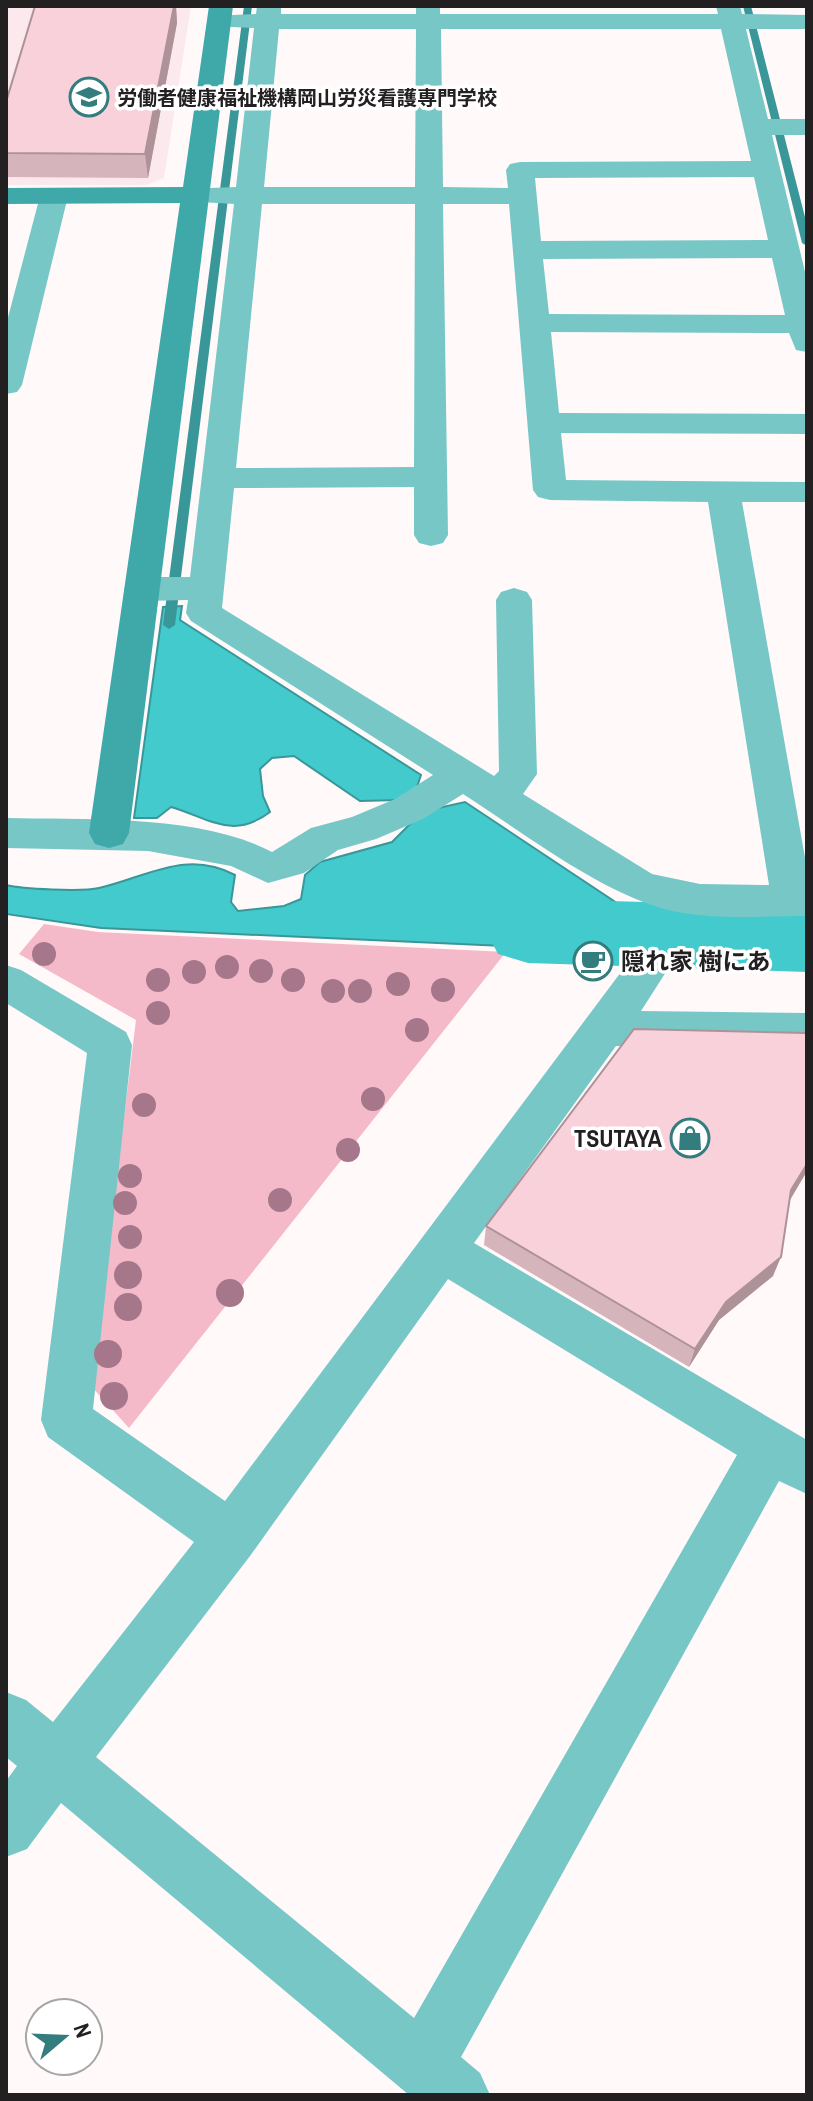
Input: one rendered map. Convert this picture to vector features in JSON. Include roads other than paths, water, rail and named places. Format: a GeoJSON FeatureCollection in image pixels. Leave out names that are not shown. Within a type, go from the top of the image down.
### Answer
{"type":"FeatureCollection","features":[{"type":"Feature","properties":{"kind":"street"},"geometry":{"type":"LineString","coordinates":[[428,15],[431,535]]}},
{"type":"Feature","properties":{"kind":"street"},"geometry":{"type":"LineString","coordinates":[[245,16],[741,18],[807,22]]}},
{"type":"Feature","properties":{"kind":"street"},"geometry":{"type":"LineString","coordinates":[[175,589],[245,16]]}},
{"type":"Feature","properties":{"kind":"street"},"geometry":{"type":"LineString","coordinates":[[109,833],[175,589],[218,478],[222,195],[245,16]]}},
{"type":"Feature","properties":{"kind":"street"},"geometry":{"type":"LineString","coordinates":[[534,323],[805,333],[786,249],[792,210],[767,169],[780,127],[741,18]]}},
{"type":"Feature","properties":{"kind":"street"},"geometry":{"type":"LineString","coordinates":[[767,169],[520,170],[550,490],[807,492]]}},
{"type":"Feature","properties":{"kind":"street"},"geometry":{"type":"LineString","coordinates":[[6,196],[522,196]]}},
{"type":"Feature","properties":{"kind":"street"},"geometry":{"type":"LineString","coordinates":[[6,385],[15,308],[54,196]]}},
{"type":"Feature","properties":{"kind":"street"},"geometry":{"type":"LineString","coordinates":[[527,250],[786,249]]}},
{"type":"Feature","properties":{"kind":"street"},"geometry":{"type":"LineString","coordinates":[[543,423],[807,424]]}},
{"type":"Feature","properties":{"kind":"street"},"geometry":{"type":"LineString","coordinates":[[218,478],[431,477]]}},
{"type":"Feature","properties":{"kind":"street"},"geometry":{"type":"LineString","coordinates":[[175,589],[204,613],[638,885],[664,896],[691,900],[800,900],[723,491]]}},
{"type":"Feature","properties":{"kind":"street"},"geometry":{"type":"LineString","coordinates":[[497,798],[518,774],[514,600]]}},
{"type":"Feature","properties":{"kind":"street"},"geometry":{"type":"LineString","coordinates":[[6,833],[148,836],[230,851],[268,868],[290,862],[325,839],[362,829],[419,804],[461,776]]}},
{"type":"Feature","properties":{"kind":"street"},"geometry":{"type":"LineString","coordinates":[[6,1828],[231,1537],[645,972]]}},
{"type":"Feature","properties":{"kind":"street"},"geometry":{"type":"LineString","coordinates":[[6,982],[110,1045],[66,1420],[231,1537]]}},
{"type":"Feature","properties":{"kind":"street"},"geometry":{"type":"LineString","coordinates":[[606,1028],[807,1031]]}},
{"type":"Feature","properties":{"kind":"street"},"geometry":{"type":"LineString","coordinates":[[6,1720],[57,1759],[440,2080],[789,1458],[443,1250]]}},
{"type":"Feature","properties":{"kind":"water"},"geometry":{"type":"Polygon","coordinates":[[[182,606],[180,620],[421,775],[415,793],[434,809],[465,802],[623,907],[670,913],[637,952],[101,928],[6,914],[6,885],[52,890],[91,889],[183,865],[217,868],[235,875],[231,902],[238,911],[284,906],[301,899],[305,875],[320,862],[392,842],[421,813],[400,800],[360,801],[294,756],[272,758],[260,769],[263,796],[270,812],[245,825],[222,824],[171,807],[157,818],[134,818],[163,607],[182,606]]]}},
{"type":"Feature","properties":{"kind":"waterway"},"geometry":{"type":"LineString","coordinates":[[169,625],[248,6]]}},
{"type":"Feature","properties":{"kind":"waterway"},"geometry":{"type":"LineString","coordinates":[[747,6],[807,243]]}},
{"type":"Feature","properties":{"kind":"waterway"},"geometry":{"type":"LineString","coordinates":[[528,931],[807,939]]}},
{"type":"Feature","properties":{"kind":"place","name":"労働者健康福祉機構岡山労災看護専門学校"},"geometry":{"type":"Point","coordinates":[89,97]}},
{"type":"Feature","properties":{"kind":"place","name":"隠れ家 樹にあ"},"geometry":{"type":"Point","coordinates":[593,961]}},
{"type":"Feature","properties":{"kind":"place","name":"TSUTAYA"},"geometry":{"type":"Point","coordinates":[690,1138]}}]}
